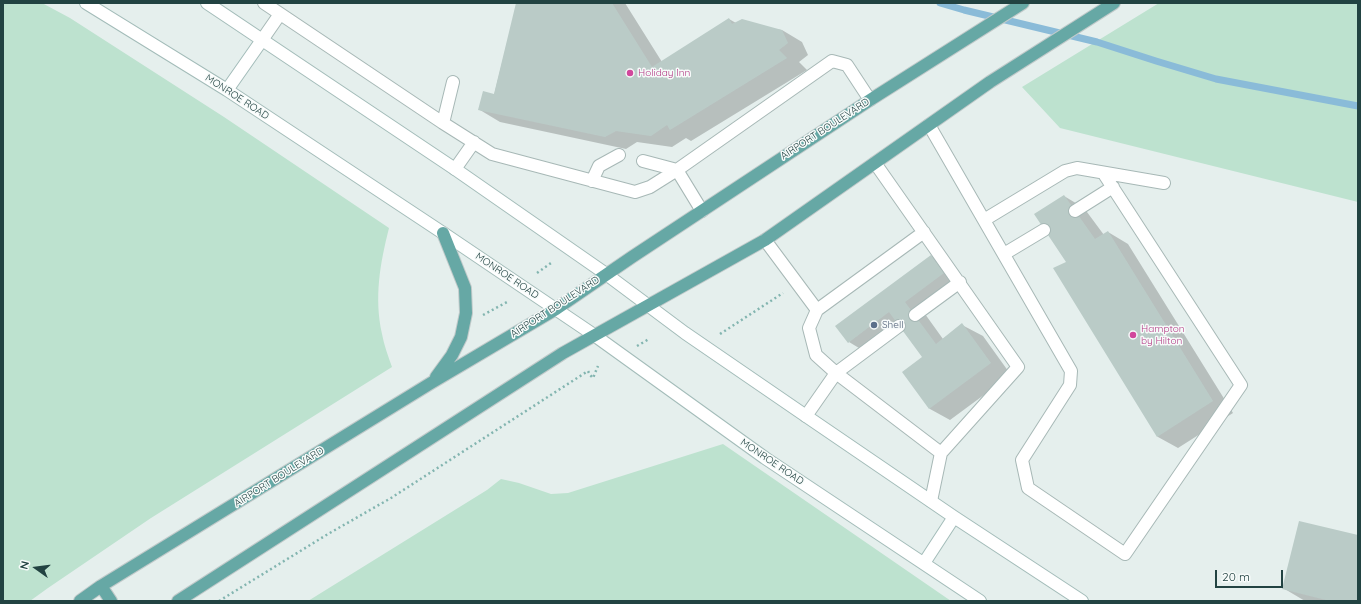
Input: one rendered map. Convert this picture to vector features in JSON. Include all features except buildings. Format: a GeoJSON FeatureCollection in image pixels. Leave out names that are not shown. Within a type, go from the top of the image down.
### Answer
{"type":"FeatureCollection","features":[{"type":"Feature","properties":{"kind":"main road","name":"MONROE ROAD"},"geometry":{"type":"LineString","coordinates":[[86,3],[227,90],[443,233],[594,335],[765,458],[980,601]]}},
{"type":"Feature","properties":{"kind":"main road"},"geometry":{"type":"LineString","coordinates":[[207,3],[455,169],[606,274],[685,333],[930,501],[1082,601]]}},
{"type":"Feature","properties":{"kind":"main road"},"geometry":{"type":"LineString","coordinates":[[264,3],[443,123],[492,154],[635,192],[650,187],[677,170],[832,62],[847,65],[870,100]]}},
{"type":"Feature","properties":{"kind":"main road","name":"AIRPORT BOULEVARD"},"geometry":{"type":"LineString","coordinates":[[80,601],[101,586],[431,383],[556,309],[606,274],[870,100],[1023,3]]}},
{"type":"Feature","properties":{"kind":"main road"},"geometry":{"type":"LineString","coordinates":[[178,601],[550,362],[594,335],[765,240],[990,82],[1114,3]]}},
{"type":"Feature","properties":{"kind":"main road"},"geometry":{"type":"LineString","coordinates":[[227,90],[280,14]]}},
{"type":"Feature","properties":{"kind":"main road"},"geometry":{"type":"LineString","coordinates":[[443,123],[453,82]]}},
{"type":"Feature","properties":{"kind":"main road"},"geometry":{"type":"LineString","coordinates":[[929,125],[1071,371],[1070,385],[1022,460],[1028,488],[1125,554],[1241,385],[1104,174]]}},
{"type":"Feature","properties":{"kind":"main road"},"geometry":{"type":"LineString","coordinates":[[455,169],[474,142]]}},
{"type":"Feature","properties":{"kind":"main road"},"geometry":{"type":"LineString","coordinates":[[592,181],[599,166],[619,155]]}},
{"type":"Feature","properties":{"kind":"main road"},"geometry":{"type":"LineString","coordinates":[[643,161],[677,170],[702,211]]}},
{"type":"Feature","properties":{"kind":"main road"},"geometry":{"type":"LineString","coordinates":[[875,163],[960,282],[1018,367],[941,453],[930,501]]}},
{"type":"Feature","properties":{"kind":"main road"},"geometry":{"type":"LineString","coordinates":[[984,220],[1065,171],[1077,168],[1104,174],[1164,183]]}},
{"type":"Feature","properties":{"kind":"main road"},"geometry":{"type":"LineString","coordinates":[[1075,211],[1113,187]]}},
{"type":"Feature","properties":{"kind":"main road"},"geometry":{"type":"LineString","coordinates":[[1004,254],[1044,230]]}},
{"type":"Feature","properties":{"kind":"main road"},"geometry":{"type":"LineString","coordinates":[[924,232],[817,310],[809,328],[816,355],[836,373],[941,453]]}},
{"type":"Feature","properties":{"kind":"main road"},"geometry":{"type":"LineString","coordinates":[[431,383],[452,355],[460,337],[466,313],[465,288],[443,233]]}},
{"type":"Feature","properties":{"kind":"main road"},"geometry":{"type":"LineString","coordinates":[[765,240],[817,310]]}},
{"type":"Feature","properties":{"kind":"main road"},"geometry":{"type":"LineString","coordinates":[[915,315],[960,282]]}},
{"type":"Feature","properties":{"kind":"main road"},"geometry":{"type":"LineString","coordinates":[[806,416],[836,373],[899,326]]}},
{"type":"Feature","properties":{"kind":"main road"},"geometry":{"type":"LineString","coordinates":[[924,563],[954,517]]}},
{"type":"Feature","properties":{"kind":"main road"},"geometry":{"type":"LineString","coordinates":[[101,586],[111,601]]}},
{"type":"Feature","properties":{"kind":"path"},"geometry":{"type":"LineString","coordinates":[[537,273],[552,264]]}},
{"type":"Feature","properties":{"kind":"path"},"geometry":{"type":"LineString","coordinates":[[720,334],[784,292]]}},
{"type":"Feature","properties":{"kind":"path"},"geometry":{"type":"LineString","coordinates":[[482,315],[509,301]]}},
{"type":"Feature","properties":{"kind":"path"},"geometry":{"type":"LineString","coordinates":[[634,348],[649,339]]}},
{"type":"Feature","properties":{"kind":"path"},"geometry":{"type":"LineString","coordinates":[[219,601],[328,534],[391,498],[588,371],[593,378],[598,366]]}},
{"type":"Feature","properties":{"kind":"green space"},"geometry":{"type":"Polygon","coordinates":[[[3,3],[42,3],[70,18],[224,117],[389,228],[379,281],[378,307],[383,338],[392,367],[151,518],[30,601],[3,601],[3,3]]]}},
{"type":"Feature","properties":{"kind":"green space"},"geometry":{"type":"Polygon","coordinates":[[[1159,3],[1358,3],[1358,202],[1060,128],[1022,87],[1159,3]]]}},
{"type":"Feature","properties":{"kind":"green space"},"geometry":{"type":"Polygon","coordinates":[[[723,444],[951,601],[308,601],[487,490],[501,479],[519,483],[551,494],[568,493],[723,444]]]}},
{"type":"Feature","properties":{"kind":"waterway"},"geometry":{"type":"LineString","coordinates":[[940,3],[1097,42],[1216,79],[1358,106]]}},
{"type":"Feature","properties":{"kind":"place","name":"Holiday Inn"},"geometry":{"type":"Point","coordinates":[630,73]}},
{"type":"Feature","properties":{"kind":"place","name":"Shell"},"geometry":{"type":"Point","coordinates":[874,325]}},
{"type":"Feature","properties":{"kind":"place","name":"Hampton by Hilton"},"geometry":{"type":"Point","coordinates":[1133,335]}}]}
